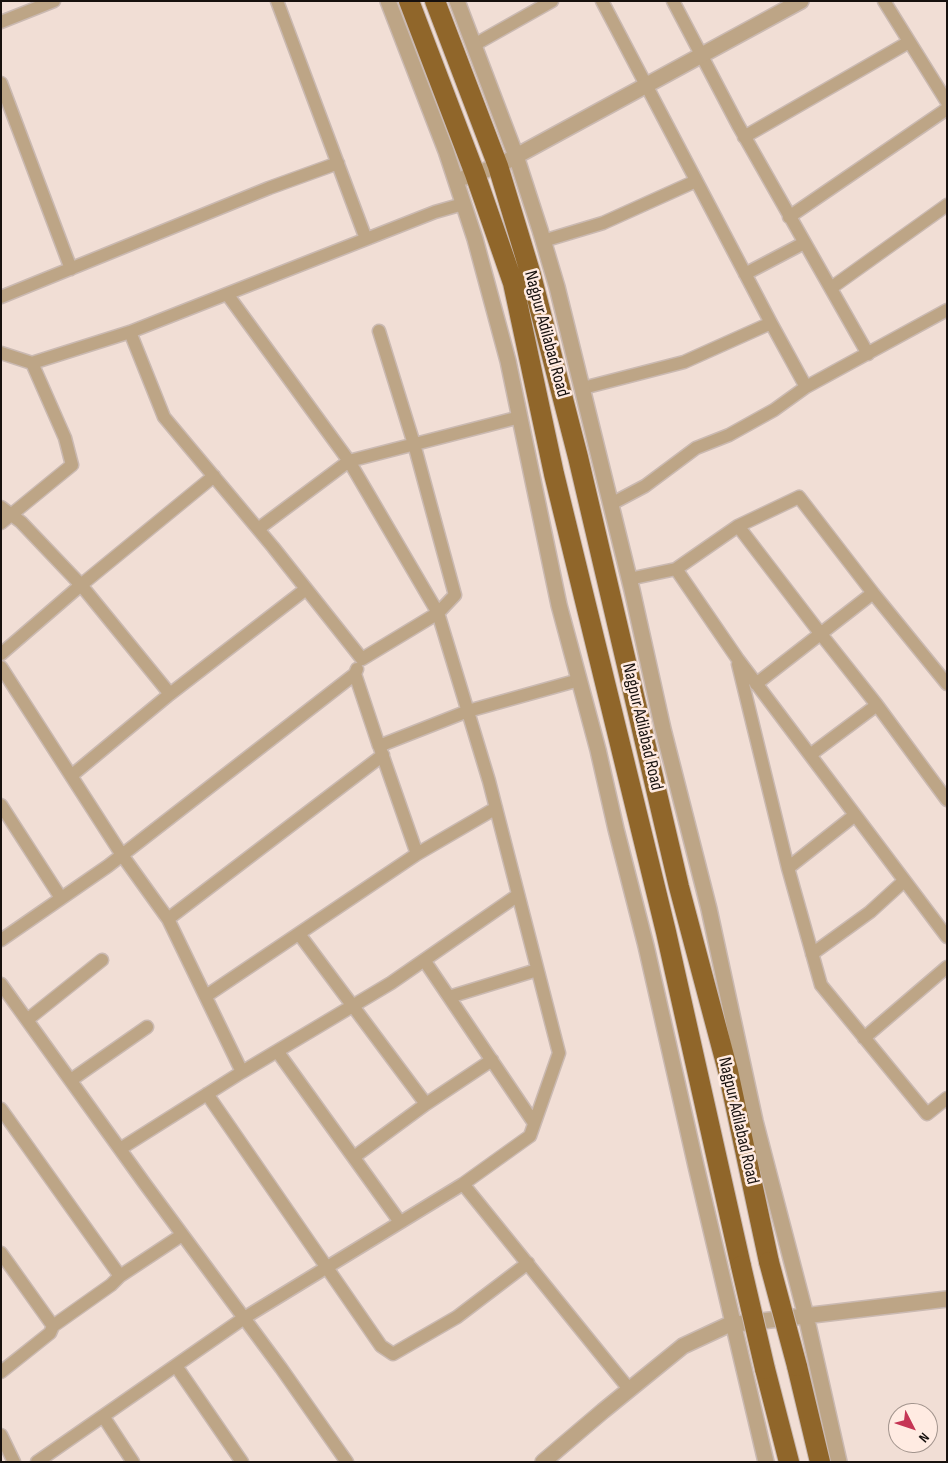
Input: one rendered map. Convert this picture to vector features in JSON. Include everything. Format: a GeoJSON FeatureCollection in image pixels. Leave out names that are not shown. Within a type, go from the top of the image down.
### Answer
{"type":"FeatureCollection","features":[{"type":"Feature","properties":{"kind":"highway","name":"Nagpur Adilabad Road"},"geometry":{"type":"LineString","coordinates":[[409,1],[475,174],[512,283],[554,474],[666,932],[765,1369],[789,1462]]}},
{"type":"Feature","properties":{"kind":"highway","name":"Nagpur Adilabad Road"},"geometry":{"type":"LineString","coordinates":[[435,1],[507,161],[531,276],[578,457],[679,887],[728,1071],[770,1262],[820,1462]]}},
{"type":"Feature","properties":{"kind":"street"},"geometry":{"type":"LineString","coordinates":[[1,22],[54,1]]}},
{"type":"Feature","properties":{"kind":"street"},"geometry":{"type":"LineString","coordinates":[[277,1],[366,239]]}},
{"type":"Feature","properties":{"kind":"street"},"geometry":{"type":"LineString","coordinates":[[388,1],[446,151],[475,239],[508,361],[559,605],[598,750],[646,946],[766,1462]]}},
{"type":"Feature","properties":{"kind":"street"},"geometry":{"type":"LineString","coordinates":[[457,1],[474,45],[507,161],[543,241],[557,287],[629,579],[663,729],[709,909],[755,1121],[806,1316],[839,1462]]}},
{"type":"Feature","properties":{"kind":"street"},"geometry":{"type":"LineString","coordinates":[[474,45],[552,1]]}},
{"type":"Feature","properties":{"kind":"street"},"geometry":{"type":"LineString","coordinates":[[602,1],[770,323],[806,386]]}},
{"type":"Feature","properties":{"kind":"street"},"geometry":{"type":"LineString","coordinates":[[673,1],[744,137],[868,354]]}},
{"type":"Feature","properties":{"kind":"street"},"geometry":{"type":"LineString","coordinates":[[455,180],[507,161],[801,1]]}},
{"type":"Feature","properties":{"kind":"street"},"geometry":{"type":"LineString","coordinates":[[884,1],[947,102]]}},
{"type":"Feature","properties":{"kind":"street"},"geometry":{"type":"LineString","coordinates":[[744,137],[909,42]]}},
{"type":"Feature","properties":{"kind":"street"},"geometry":{"type":"LineString","coordinates":[[1,83],[72,269]]}},
{"type":"Feature","properties":{"kind":"street"},"geometry":{"type":"LineString","coordinates":[[789,216],[947,109]]}},
{"type":"Feature","properties":{"kind":"street"},"geometry":{"type":"LineString","coordinates":[[1,297],[269,188],[338,163]]}},
{"type":"Feature","properties":{"kind":"street"},"geometry":{"type":"LineString","coordinates":[[543,241],[604,223],[696,181]]}},
{"type":"Feature","properties":{"kind":"street"},"geometry":{"type":"LineString","coordinates":[[1,353],[32,363],[130,332],[435,212],[463,204]]}},
{"type":"Feature","properties":{"kind":"street"},"geometry":{"type":"LineString","coordinates":[[831,288],[947,205]]}},
{"type":"Feature","properties":{"kind":"street"},"geometry":{"type":"LineString","coordinates":[[745,274],[804,243]]}},
{"type":"Feature","properties":{"kind":"street"},"geometry":{"type":"LineString","coordinates":[[42,1460],[244,1318],[463,1184],[530,1136],[559,1053],[496,808],[438,613],[348,461],[227,294]]}},
{"type":"Feature","properties":{"kind":"street"},"geometry":{"type":"LineString","coordinates":[[611,504],[645,486],[696,448],[729,435],[774,410],[806,386],[947,310]]}},
{"type":"Feature","properties":{"kind":"street"},"geometry":{"type":"LineString","coordinates":[[583,388],[684,362],[770,323]]}},
{"type":"Feature","properties":{"kind":"street"},"geometry":{"type":"LineString","coordinates":[[1,940],[122,855],[355,674],[362,659],[438,613],[455,596],[414,444],[379,331]]}},
{"type":"Feature","properties":{"kind":"street"},"geometry":{"type":"LineString","coordinates":[[130,332],[164,417],[258,529],[362,659]]}},
{"type":"Feature","properties":{"kind":"street"},"geometry":{"type":"LineString","coordinates":[[1,523],[72,465],[65,438],[32,363]]}},
{"type":"Feature","properties":{"kind":"street"},"geometry":{"type":"LineString","coordinates":[[258,529],[348,461],[520,417]]}},
{"type":"Feature","properties":{"kind":"street"},"geometry":{"type":"LineString","coordinates":[[533,478],[554,474]]}},
{"type":"Feature","properties":{"kind":"street"},"geometry":{"type":"LineString","coordinates":[[1,654],[214,476]]}},
{"type":"Feature","properties":{"kind":"street"},"geometry":{"type":"LineString","coordinates":[[629,579],[676,568],[738,526],[799,498],[947,684]]}},
{"type":"Feature","properties":{"kind":"street"},"geometry":{"type":"LineString","coordinates":[[1,507],[21,522],[82,586],[170,694]]}},
{"type":"Feature","properties":{"kind":"street"},"geometry":{"type":"LineString","coordinates":[[738,526],[877,705],[947,800]]}},
{"type":"Feature","properties":{"kind":"street"},"geometry":{"type":"LineString","coordinates":[[676,568],[736,658],[947,937]]}},
{"type":"Feature","properties":{"kind":"street"},"geometry":{"type":"LineString","coordinates":[[71,776],[170,694],[306,589]]}},
{"type":"Feature","properties":{"kind":"street"},"geometry":{"type":"LineString","coordinates":[[756,684],[873,593]]}},
{"type":"Feature","properties":{"kind":"street"},"geometry":{"type":"LineString","coordinates":[[736,658],[788,868],[821,985],[927,1114],[947,1098]]}},
{"type":"Feature","properties":{"kind":"street"},"geometry":{"type":"LineString","coordinates":[[1,667],[122,855],[168,919],[242,1072]]}},
{"type":"Feature","properties":{"kind":"street"},"geometry":{"type":"LineString","coordinates":[[355,674],[416,854]]}},
{"type":"Feature","properties":{"kind":"street"},"geometry":{"type":"LineString","coordinates":[[168,919],[381,750],[468,711],[579,680]]}},
{"type":"Feature","properties":{"kind":"street"},"geometry":{"type":"LineString","coordinates":[[810,755],[877,705]]}},
{"type":"Feature","properties":{"kind":"street"},"geometry":{"type":"LineString","coordinates":[[1,804],[61,898]]}},
{"type":"Feature","properties":{"kind":"street"},"geometry":{"type":"LineString","coordinates":[[206,996],[416,854],[496,808]]}},
{"type":"Feature","properties":{"kind":"street"},"geometry":{"type":"LineString","coordinates":[[788,868],[855,815]]}},
{"type":"Feature","properties":{"kind":"street"},"geometry":{"type":"LineString","coordinates":[[812,954],[870,912],[904,881]]}},
{"type":"Feature","properties":{"kind":"street"},"geometry":{"type":"LineString","coordinates":[[120,1149],[242,1072],[391,983],[518,895]]}},
{"type":"Feature","properties":{"kind":"street"},"geometry":{"type":"LineString","coordinates":[[299,934],[426,1104]]}},
{"type":"Feature","properties":{"kind":"street"},"geometry":{"type":"LineString","coordinates":[[27,1020],[102,960]]}},
{"type":"Feature","properties":{"kind":"street"},"geometry":{"type":"LineString","coordinates":[[424,960],[534,1123]]}},
{"type":"Feature","properties":{"kind":"street"},"geometry":{"type":"LineString","coordinates":[[864,1038],[947,967]]}},
{"type":"Feature","properties":{"kind":"street"},"geometry":{"type":"LineString","coordinates":[[449,997],[538,971]]}},
{"type":"Feature","properties":{"kind":"street"},"geometry":{"type":"LineString","coordinates":[[1,984],[347,1462]]}},
{"type":"Feature","properties":{"kind":"street"},"geometry":{"type":"LineString","coordinates":[[71,1080],[147,1027]]}},
{"type":"Feature","properties":{"kind":"street"},"geometry":{"type":"LineString","coordinates":[[277,1051],[400,1222]]}},
{"type":"Feature","properties":{"kind":"street"},"geometry":{"type":"LineString","coordinates":[[354,1157],[426,1104],[492,1060]]}},
{"type":"Feature","properties":{"kind":"street"},"geometry":{"type":"LineString","coordinates":[[207,1094],[381,1346],[393,1354],[457,1317],[528,1263]]}},
{"type":"Feature","properties":{"kind":"street"},"geometry":{"type":"LineString","coordinates":[[1,1109],[120,1276]]}},
{"type":"Feature","properties":{"kind":"street"},"geometry":{"type":"LineString","coordinates":[[463,1184],[629,1390]]}},
{"type":"Feature","properties":{"kind":"street"},"geometry":{"type":"LineString","coordinates":[[1,1372],[50,1333],[53,1326],[111,1285],[120,1276],[182,1235]]}},
{"type":"Feature","properties":{"kind":"street"},"geometry":{"type":"LineString","coordinates":[[1,1253],[53,1326]]}},
{"type":"Feature","properties":{"kind":"street"},"geometry":{"type":"LineString","coordinates":[[543,1462],[683,1346],[728,1326],[947,1299]]}},
{"type":"Feature","properties":{"kind":"street"},"geometry":{"type":"LineString","coordinates":[[176,1366],[242,1462]]}},
{"type":"Feature","properties":{"kind":"street"},"geometry":{"type":"LineString","coordinates":[[103,1416],[133,1462]]}},
{"type":"Feature","properties":{"kind":"street"},"geometry":{"type":"LineString","coordinates":[[1,1435],[14,1462]]}}]}
